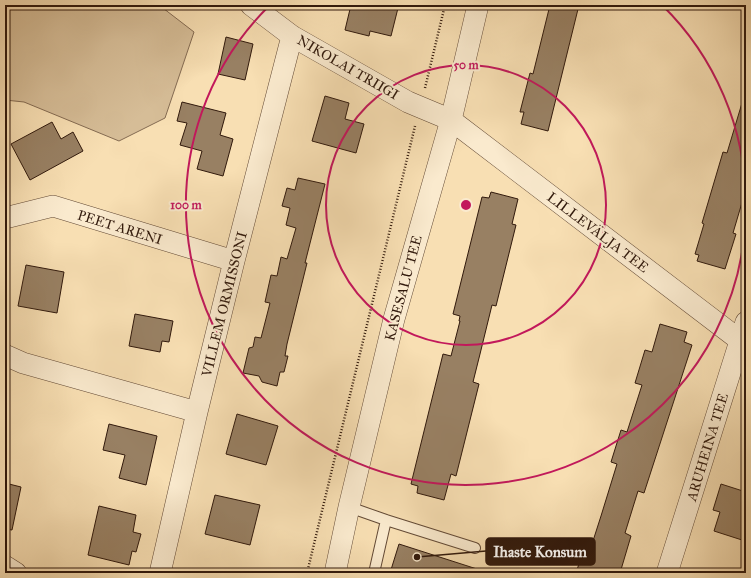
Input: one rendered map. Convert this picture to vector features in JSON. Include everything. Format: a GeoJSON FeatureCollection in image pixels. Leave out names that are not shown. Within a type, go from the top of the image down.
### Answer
{"type":"FeatureCollection","features":[{"type":"Feature","properties":{"kind":"street","name":"NIKOLAI TRIIGI"},"geometry":{"type":"LineString","coordinates":[[251,5],[292,36],[408,102],[451,120]]}},
{"type":"Feature","properties":{"kind":"street","name":"KASESALU TEE"},"geometry":{"type":"LineString","coordinates":[[335,573],[349,507],[394,319],[451,120],[478,5]]}},
{"type":"Feature","properties":{"kind":"street","name":"VILLEM ORMISSONI"},"geometry":{"type":"LineString","coordinates":[[160,573],[234,261],[292,36]]}},
{"type":"Feature","properties":{"kind":"street","name":"LILLEVÄLJA TEE"},"geometry":{"type":"LineString","coordinates":[[451,120],[744,336]]}},
{"type":"Feature","properties":{"kind":"street","name":"PEET ARENI"},"geometry":{"type":"LineString","coordinates":[[5,218],[53,206],[234,261]]}},
{"type":"Feature","properties":{"kind":"street","name":"ARUHEINA TEE"},"geometry":{"type":"LineString","coordinates":[[667,573],[744,336]]}},
{"type":"Feature","properties":{"kind":"street"},"geometry":{"type":"LineString","coordinates":[[5,356],[23,363],[197,412]]}},
{"type":"Feature","properties":{"kind":"street"},"geometry":{"type":"LineString","coordinates":[[5,566],[16,573]]}},
{"type":"Feature","properties":{"kind":"lane"},"geometry":{"type":"LineString","coordinates":[[349,507],[475,548]]}},
{"type":"Feature","properties":{"kind":"lane"},"geometry":{"type":"LineString","coordinates":[[374,573],[386,520]]}},
{"type":"Feature","properties":{"kind":"path"},"geometry":{"type":"LineString","coordinates":[[307,573],[445,5]]}},
{"type":"Feature","properties":{"kind":"shaded area"},"geometry":{"type":"Polygon","coordinates":[[[5,5],[159,5],[194,32],[165,118],[119,141],[24,102],[5,100],[5,5]]]}},
{"type":"Feature","properties":{"kind":"building"},"geometry":{"type":"Polygon","coordinates":[[[351,5],[388,5],[398,8],[391,36],[370,31],[369,36],[345,30],[351,5]]]}},
{"type":"Feature","properties":{"kind":"building"},"geometry":{"type":"Polygon","coordinates":[[[550,5],[579,5],[548,131],[521,124],[524,112],[520,112],[530,73],[533,74],[550,5]]]}},
{"type":"Feature","properties":{"kind":"building"},"geometry":{"type":"Polygon","coordinates":[[[226,37],[253,44],[245,80],[218,74],[226,37]]]}},
{"type":"Feature","properties":{"kind":"building"},"geometry":{"type":"Polygon","coordinates":[[[325,96],[349,103],[345,119],[364,124],[356,153],[312,141],[325,96]]]}},
{"type":"Feature","properties":{"kind":"building"},"geometry":{"type":"Polygon","coordinates":[[[182,102],[226,113],[220,135],[233,139],[223,176],[197,169],[202,151],[180,145],[187,123],[177,121],[182,102]]]}},
{"type":"Feature","properties":{"kind":"building"},"geometry":{"type":"Polygon","coordinates":[[[742,103],[746,103],[746,189],[733,233],[736,234],[725,269],[697,261],[699,255],[695,254],[704,224],[702,223],[723,152],[727,153],[742,103]]]}},
{"type":"Feature","properties":{"kind":"building"},"geometry":{"type":"Polygon","coordinates":[[[52,122],[61,139],[73,132],[83,151],[30,180],[11,144],[52,122]]]}},
{"type":"Feature","properties":{"kind":"building"},"geometry":{"type":"Polygon","coordinates":[[[298,178],[325,184],[305,263],[307,263],[287,344],[285,356],[288,356],[284,372],[280,372],[277,386],[262,382],[259,376],[243,373],[249,348],[253,347],[255,337],[261,338],[270,303],[265,302],[271,275],[277,276],[281,257],[287,259],[296,228],[286,225],[290,208],[282,206],[287,188],[295,190],[298,178]]]}},
{"type":"Feature","properties":{"kind":"building"},"geometry":{"type":"Polygon","coordinates":[[[491,192],[518,199],[512,224],[516,225],[496,306],[492,305],[473,382],[479,384],[456,476],[451,474],[444,500],[417,493],[418,486],[411,484],[443,354],[451,356],[460,321],[460,316],[453,314],[482,197],[489,198],[491,192]]]}},
{"type":"Feature","properties":{"kind":"building"},"geometry":{"type":"Polygon","coordinates":[[[26,265],[64,272],[57,313],[18,306],[26,265]]]}},
{"type":"Feature","properties":{"kind":"building"},"geometry":{"type":"Polygon","coordinates":[[[135,314],[173,321],[169,342],[162,341],[160,352],[129,346],[135,314]]]}},
{"type":"Feature","properties":{"kind":"building"},"geometry":{"type":"Polygon","coordinates":[[[660,324],[687,332],[684,342],[692,345],[644,493],[638,491],[625,533],[631,536],[620,573],[576,573],[586,542],[592,544],[617,464],[611,462],[621,430],[627,432],[642,385],[635,383],[645,350],[652,352],[660,324]]]}},
{"type":"Feature","properties":{"kind":"building"},"geometry":{"type":"Polygon","coordinates":[[[237,414],[278,426],[266,465],[226,454],[237,414]]]}},
{"type":"Feature","properties":{"kind":"building"},"geometry":{"type":"Polygon","coordinates":[[[109,424],[157,436],[146,485],[119,478],[125,455],[103,450],[109,424]]]}},
{"type":"Feature","properties":{"kind":"building"},"geometry":{"type":"Polygon","coordinates":[[[5,483],[21,487],[12,530],[5,529],[5,483]]]}},
{"type":"Feature","properties":{"kind":"building"},"geometry":{"type":"Polygon","coordinates":[[[721,484],[746,492],[746,527],[742,540],[714,531],[720,512],[713,510],[721,484]]]}},
{"type":"Feature","properties":{"kind":"building"},"geometry":{"type":"Polygon","coordinates":[[[215,495],[260,505],[250,545],[205,534],[215,495]]]}},
{"type":"Feature","properties":{"kind":"building"},"geometry":{"type":"Polygon","coordinates":[[[99,506],[136,515],[133,532],[141,534],[136,552],[132,551],[129,565],[88,555],[99,506]]]}},
{"type":"Feature","properties":{"kind":"building"},"geometry":{"type":"Polygon","coordinates":[[[399,544],[480,570],[480,573],[390,573],[399,544]]]}},
{"type":"Feature","properties":{"kind":"place","name":"Ihaste Konsum"},"geometry":{"type":"Point","coordinates":[417,557]}}]}
